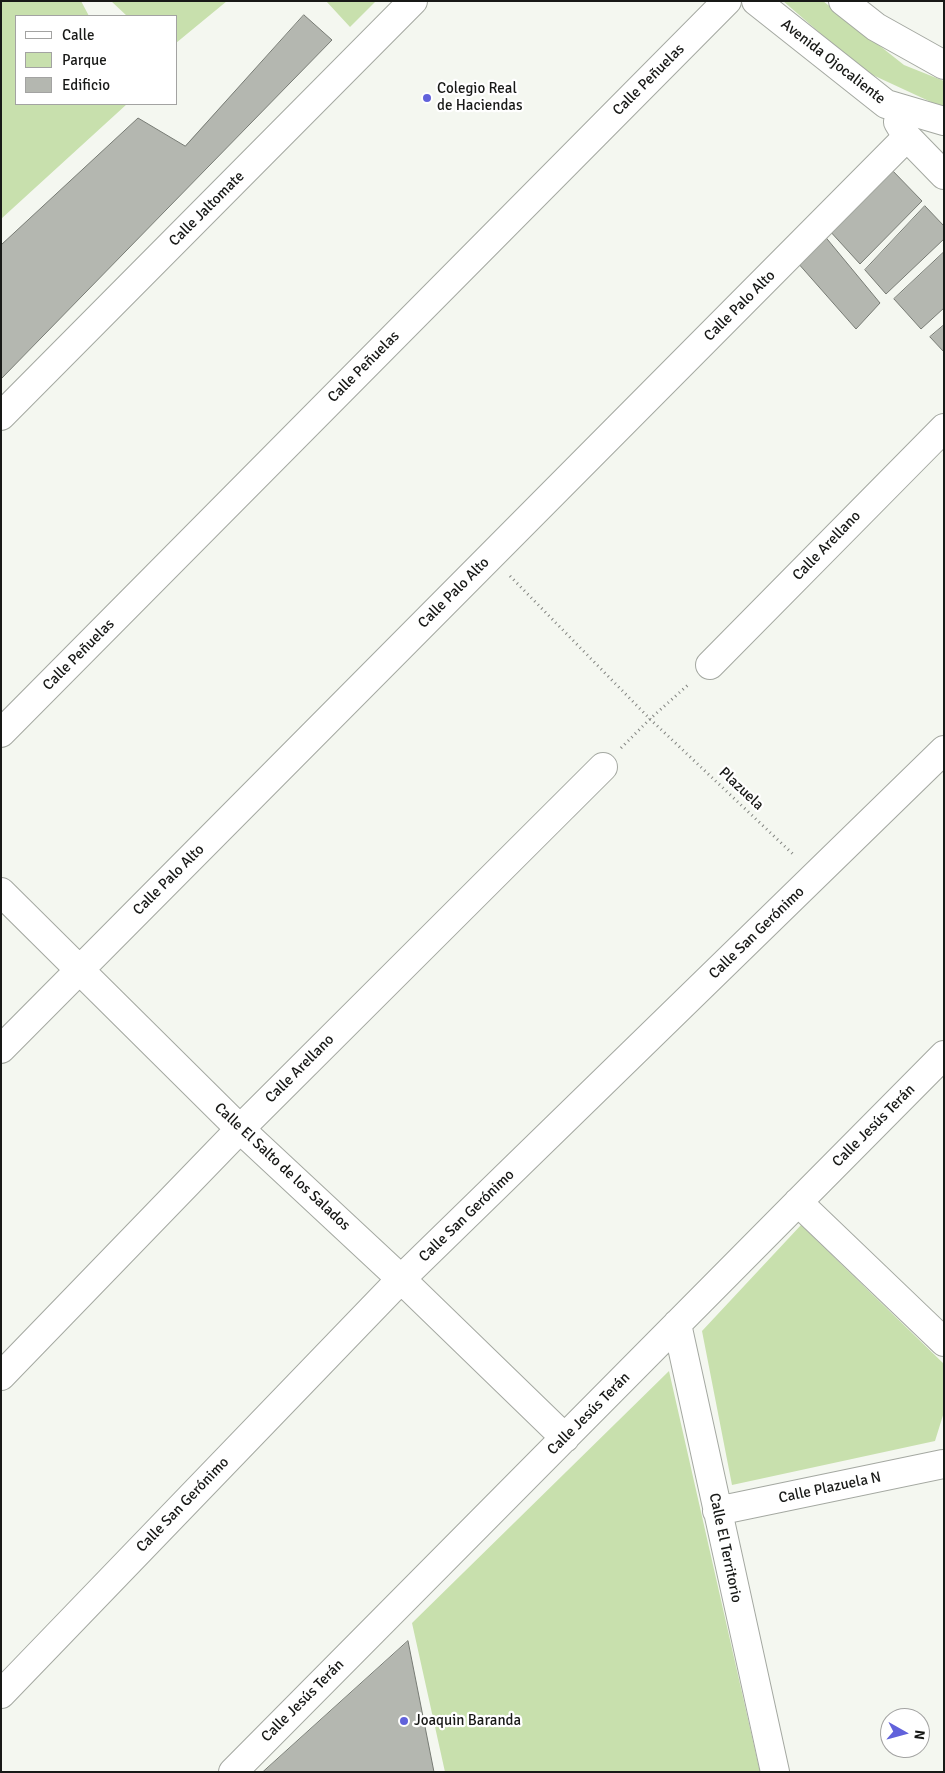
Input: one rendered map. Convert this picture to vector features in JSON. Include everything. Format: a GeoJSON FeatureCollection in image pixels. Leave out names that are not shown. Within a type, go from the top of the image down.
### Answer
{"type":"FeatureCollection","features":[{"type":"Feature","properties":{"kind":"street","name":"Calle Jaltomate"},"geometry":{"type":"LineString","coordinates":[[1,416],[412,1]]}},
{"type":"Feature","properties":{"kind":"street","name":"Calle Peñuelas"},"geometry":{"type":"LineString","coordinates":[[1,733],[727,1]]}},
{"type":"Feature","properties":{"kind":"street","name":"Avenida Ojocaliente"},"geometry":{"type":"LineString","coordinates":[[756,1],[886,104],[944,121]]}},
{"type":"Feature","properties":{"kind":"street"},"geometry":{"type":"LineString","coordinates":[[843,1],[876,27],[944,65]]}},
{"type":"Feature","properties":{"kind":"street"},"geometry":{"type":"LineString","coordinates":[[886,104],[907,137],[944,175]]}},
{"type":"Feature","properties":{"kind":"street","name":"Calle Palo Alto"},"geometry":{"type":"LineString","coordinates":[[1,1049],[907,137]]}},
{"type":"Feature","properties":{"kind":"street","name":"Calle Arellano"},"geometry":{"type":"LineString","coordinates":[[710,665],[944,428]]}},
{"type":"Feature","properties":{"kind":"street","name":"Calle San Gerónimo"},"geometry":{"type":"LineString","coordinates":[[1,1694],[402,1279],[944,750]]}},
{"type":"Feature","properties":{"kind":"street","name":"Calle Arellano"},"geometry":{"type":"LineString","coordinates":[[1,1376],[240,1129],[603,767]]}},
{"type":"Feature","properties":{"kind":"street","name":"Calle El Salto de los Salados"},"geometry":{"type":"LineString","coordinates":[[1,892],[240,1129],[402,1279],[565,1438]]}},
{"type":"Feature","properties":{"kind":"street","name":"Calle Jesús Terán"},"geometry":{"type":"LineString","coordinates":[[233,1772],[944,1055]]}},
{"type":"Feature","properties":{"kind":"street"},"geometry":{"type":"LineString","coordinates":[[798,1202],[944,1342]]}},
{"type":"Feature","properties":{"kind":"street","name":"Calle El Territorio"},"geometry":{"type":"LineString","coordinates":[[677,1324],[774,1772]]}},
{"type":"Feature","properties":{"kind":"street","name":"Calle Plazuela N"},"geometry":{"type":"LineString","coordinates":[[717,1511],[943,1465]]}},
{"type":"Feature","properties":{"kind":"path","name":"Plazuela"},"geometry":{"type":"LineString","coordinates":[[491,556],[650,720],[816,875]]}},
{"type":"Feature","properties":{"kind":"path"},"geometry":{"type":"LineString","coordinates":[[603,767],[650,720],[710,665]]}},
{"type":"Feature","properties":{"kind":"green space"},"geometry":{"type":"Polygon","coordinates":[[[1,1],[81,1],[88,15],[15,15],[15,105],[126,105],[1,219],[1,1]]]}},
{"type":"Feature","properties":{"kind":"green space"},"geometry":{"type":"Polygon","coordinates":[[[111,1],[227,1],[178,41],[178,15],[126,15],[111,1]]]}},
{"type":"Feature","properties":{"kind":"green space"},"geometry":{"type":"Polygon","coordinates":[[[326,1],[376,1],[350,27],[326,1]]]}},
{"type":"Feature","properties":{"kind":"green space"},"geometry":{"type":"Polygon","coordinates":[[[783,1],[823,1],[904,65],[944,81],[944,108],[864,71],[783,1]]]}},
{"type":"Feature","properties":{"kind":"green space"},"geometry":{"type":"Polygon","coordinates":[[[801,1225],[944,1364],[944,1412],[935,1441],[732,1485],[702,1331],[801,1225]]]}},
{"type":"Feature","properties":{"kind":"green space"},"geometry":{"type":"Polygon","coordinates":[[[669,1371],[760,1772],[445,1772],[412,1623],[669,1371]]]}},
{"type":"Feature","properties":{"kind":"building"},"geometry":{"type":"Polygon","coordinates":[[[304,15],[332,40],[1,379],[1,245],[138,118],[185,146],[304,15]]]}},
{"type":"Feature","properties":{"kind":"building"},"geometry":{"type":"Polygon","coordinates":[[[890,168],[922,201],[860,264],[828,229],[890,168]]]}},
{"type":"Feature","properties":{"kind":"building"},"geometry":{"type":"Polygon","coordinates":[[[925,206],[944,226],[944,239],[886,294],[865,270],[925,206]]]}},
{"type":"Feature","properties":{"kind":"building"},"geometry":{"type":"Polygon","coordinates":[[[823,234],[880,303],[856,329],[797,262],[823,234]]]}},
{"type":"Feature","properties":{"kind":"building"},"geometry":{"type":"Polygon","coordinates":[[[944,252],[944,308],[921,329],[894,299],[944,252]]]}},
{"type":"Feature","properties":{"kind":"building"},"geometry":{"type":"Polygon","coordinates":[[[944,325],[944,352],[930,337],[944,325]]]}},
{"type":"Feature","properties":{"kind":"building"},"geometry":{"type":"Polygon","coordinates":[[[408,1641],[434,1772],[263,1772],[408,1641]]]}},
{"type":"Feature","properties":{"kind":"place","name":"Colegio Real de Haciendas"},"geometry":{"type":"Point","coordinates":[427,98]}},
{"type":"Feature","properties":{"kind":"place","name":"Joaquin Baranda"},"geometry":{"type":"Point","coordinates":[404,1721]}}]}
